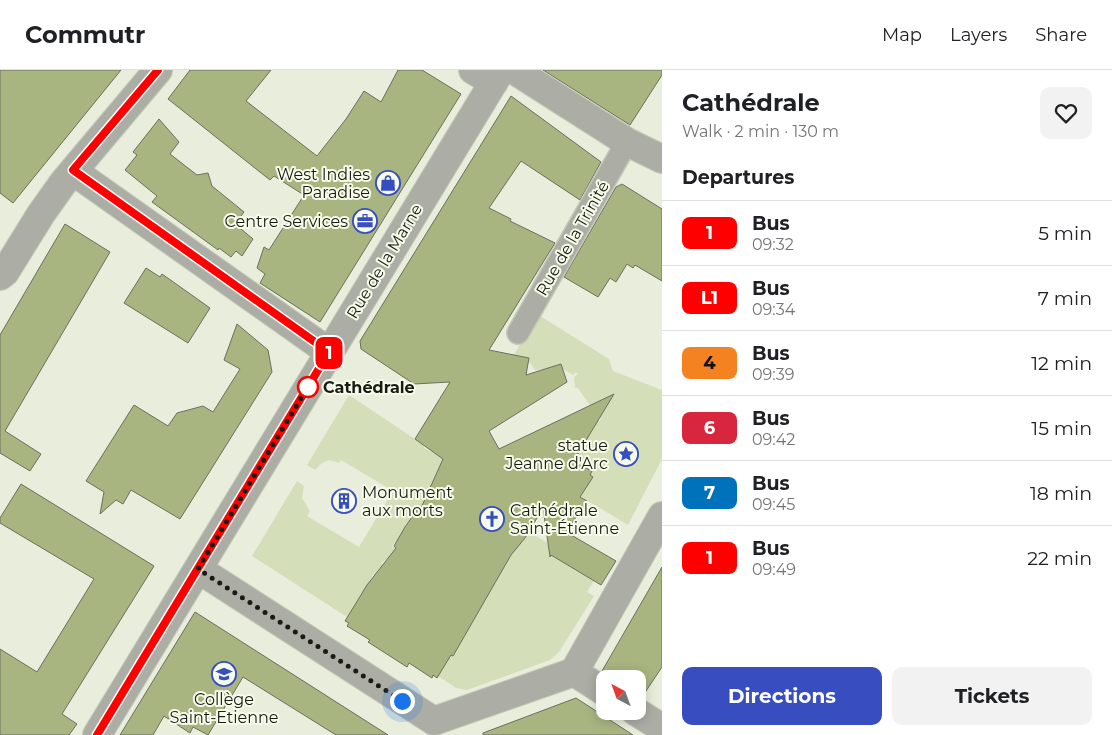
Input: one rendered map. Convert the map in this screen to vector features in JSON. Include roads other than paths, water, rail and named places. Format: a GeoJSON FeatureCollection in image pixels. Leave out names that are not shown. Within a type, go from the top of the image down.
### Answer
{"type":"FeatureCollection","features":[{"type":"Feature","properties":{"kind":"street"},"geometry":{"type":"LineString","coordinates":[[0,276],[6,272],[41,214],[73,170],[158,70]]}},
{"type":"Feature","properties":{"kind":"street"},"geometry":{"type":"LineString","coordinates":[[495,73],[662,159]]}},
{"type":"Feature","properties":{"kind":"street","name":"Rue de la Marne"},"geometry":{"type":"LineString","coordinates":[[97,735],[495,73]]}},
{"type":"Feature","properties":{"kind":"street","name":"Rue de la Trinité"},"geometry":{"type":"LineString","coordinates":[[518,333],[626,142]]}},
{"type":"Feature","properties":{"kind":"street"},"geometry":{"type":"LineString","coordinates":[[73,170],[329,352]]}},
{"type":"Feature","properties":{"kind":"street"},"geometry":{"type":"LineString","coordinates":[[198,569],[434,721],[574,672],[662,516]]}},
{"type":"Feature","properties":{"kind":"street"},"geometry":{"type":"LineString","coordinates":[[574,672],[596,686]]}},
{"type":"Feature","properties":{"kind":"street"},"geometry":{"type":"LineString","coordinates":[[646,718],[662,728]]}},
{"type":"Feature","properties":{"kind":"place","name":"West Indies Paradise"},"geometry":{"type":"Point","coordinates":[388,183]}},
{"type":"Feature","properties":{"kind":"place","name":"Centre Services"},"geometry":{"type":"Point","coordinates":[365,221]}},
{"type":"Feature","properties":{"kind":"place","name":"Cathédrale"},"geometry":{"type":"Point","coordinates":[308,387]}},
{"type":"Feature","properties":{"kind":"place","name":"statue Jeanne d'Arc"},"geometry":{"type":"Point","coordinates":[626,454]}},
{"type":"Feature","properties":{"kind":"place","name":"Monument aux morts"},"geometry":{"type":"Point","coordinates":[344,501]}},
{"type":"Feature","properties":{"kind":"place","name":"Cathédrale Saint-Étienne"},"geometry":{"type":"Point","coordinates":[492,519]}},
{"type":"Feature","properties":{"kind":"place","name":"Collège Saint-Etienne"},"geometry":{"type":"Point","coordinates":[224,674]}}]}
